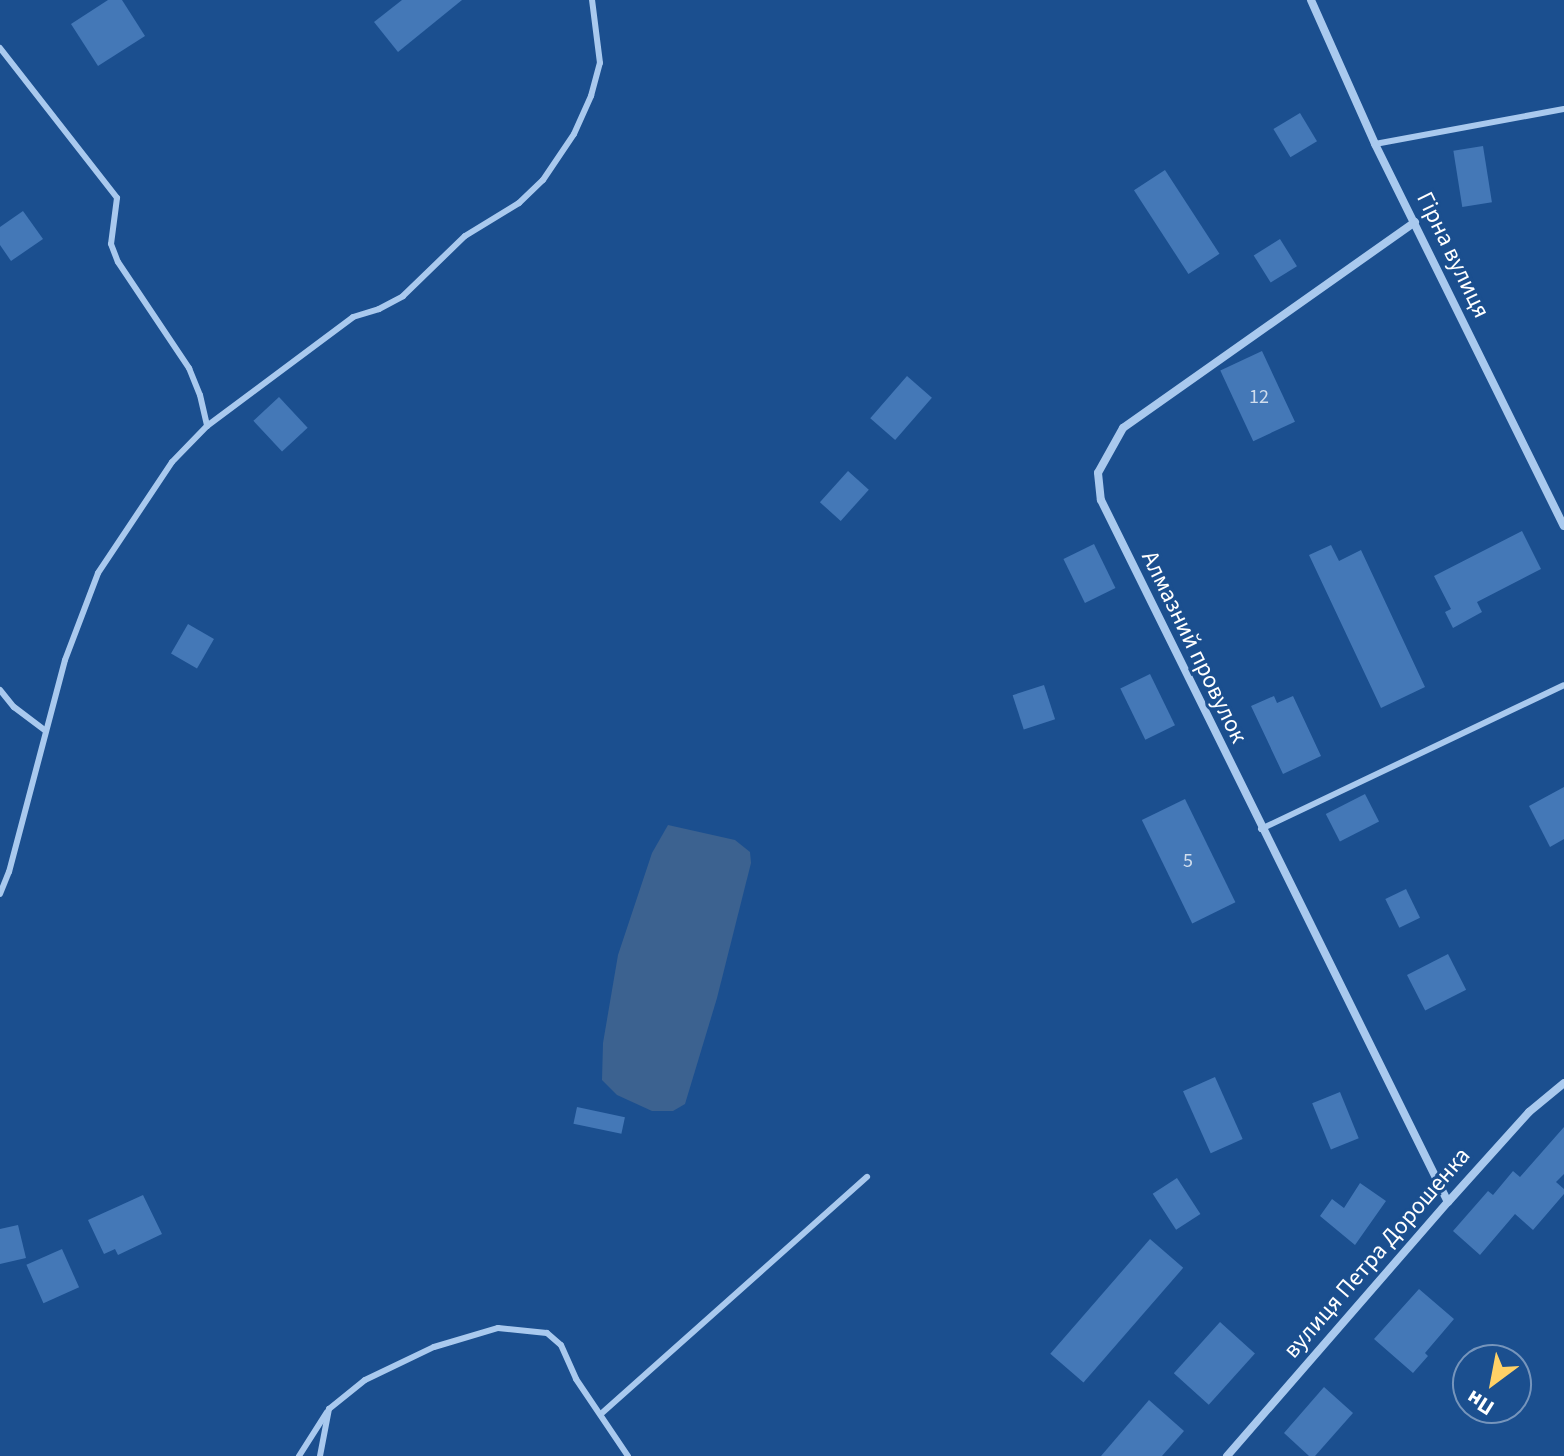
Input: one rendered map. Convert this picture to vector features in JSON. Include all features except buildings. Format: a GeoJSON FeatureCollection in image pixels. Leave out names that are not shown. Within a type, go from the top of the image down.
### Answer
{"type":"FeatureCollection","features":[{"type":"Feature","properties":{"kind":"street","name":"Гірна вулиця"},"geometry":{"type":"LineString","coordinates":[[1311,0],[1375,144],[1564,526]]}},
{"type":"Feature","properties":{"kind":"street","name":"Алмазний провулок"},"geometry":{"type":"LineString","coordinates":[[1415,222],[1123,428],[1098,473],[1101,500],[1448,1202]]}},
{"type":"Feature","properties":{"kind":"street","name":"вулиця Петра Дорошенка"},"geometry":{"type":"LineString","coordinates":[[1227,1456],[1529,1112],[1564,1083]]}},
{"type":"Feature","properties":{"kind":"lane"},"geometry":{"type":"LineString","coordinates":[[0,894],[9,872],[44,730],[98,573],[172,462],[207,426],[353,317],[379,309],[403,296],[465,236],[519,203],[543,180],[574,134],[591,96],[600,63],[592,0]]}},
{"type":"Feature","properties":{"kind":"lane"},"geometry":{"type":"LineString","coordinates":[[0,48],[117,198],[111,244],[118,262],[189,368],[200,395],[207,426]]}},
{"type":"Feature","properties":{"kind":"lane"},"geometry":{"type":"LineString","coordinates":[[1375,144],[1564,109]]}},
{"type":"Feature","properties":{"kind":"lane"},"geometry":{"type":"LineString","coordinates":[[1261,829],[1564,685]]}},
{"type":"Feature","properties":{"kind":"lane"},"geometry":{"type":"LineString","coordinates":[[0,690],[14,707],[44,730]]}},
{"type":"Feature","properties":{"kind":"lane"},"geometry":{"type":"LineString","coordinates":[[602,1413],[867,1177]]}},
{"type":"Feature","properties":{"kind":"lane"},"geometry":{"type":"LineString","coordinates":[[299,1456],[329,1409],[365,1380],[420,1354],[498,1328],[547,1333],[561,1345],[576,1379],[602,1413],[628,1456]]}},
{"type":"Feature","properties":{"kind":"lane"},"geometry":{"type":"LineString","coordinates":[[320,1456],[329,1409]]}},
{"type":"Feature","properties":{"kind":"water"},"geometry":{"type":"Polygon","coordinates":[[[668,825],[735,840],[750,852],[751,863],[717,998],[685,1104],[673,1111],[652,1111],[617,1095],[602,1080],[603,1043],[618,955],[652,853],[668,825]]]}}]}
